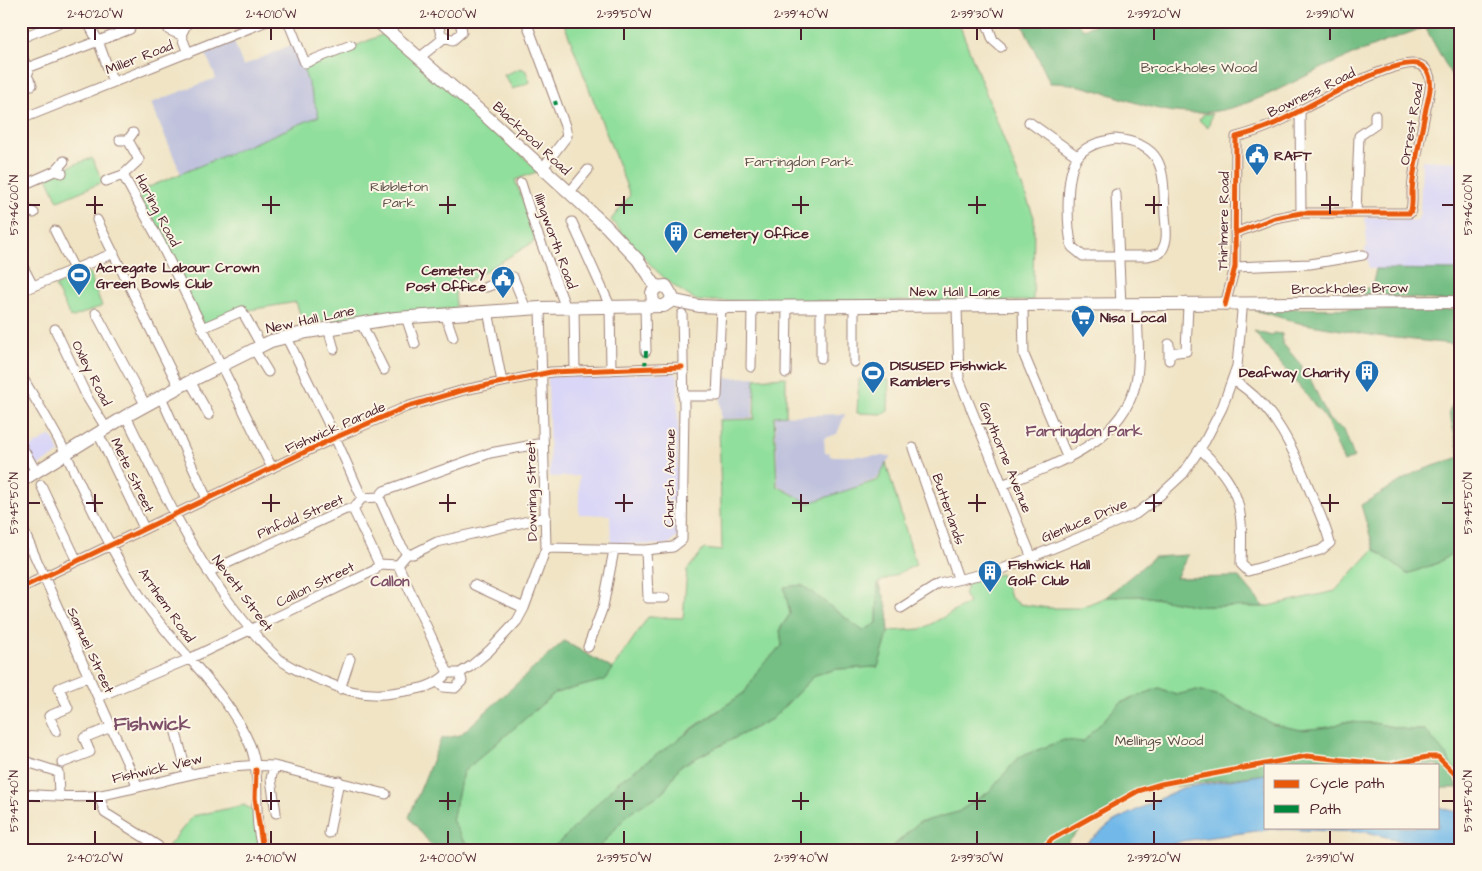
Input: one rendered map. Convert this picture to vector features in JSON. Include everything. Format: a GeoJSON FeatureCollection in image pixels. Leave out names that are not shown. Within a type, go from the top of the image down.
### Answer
{"type":"FeatureCollection","features":[{"type":"Feature","properties":{"kind":"highway","name":"Blackpool Road"},"geometry":{"type":"LineString","coordinates":[[377,21],[488,118],[606,226],[638,260],[653,298],[663,286],[672,293],[671,300]]}},
{"type":"Feature","properties":{"kind":"highway","name":"New Hall Lane"},"geometry":{"type":"LineString","coordinates":[[21,481],[126,416],[258,347],[328,328],[361,323],[406,317],[488,311],[610,306],[653,298],[666,305],[671,300],[699,306],[721,307],[1240,304]]}},
{"type":"Feature","properties":{"kind":"highway","name":"Brockholes Brow"},"geometry":{"type":"LineString","coordinates":[[1240,304],[1461,302]]}},
{"type":"Feature","properties":{"kind":"street"},"geometry":{"type":"LineString","coordinates":[[21,38],[63,21]]}},
{"type":"Feature","properties":{"kind":"street"},"geometry":{"type":"LineString","coordinates":[[87,21],[98,41],[113,82]]}},
{"type":"Feature","properties":{"kind":"street"},"geometry":{"type":"LineString","coordinates":[[165,21],[169,30],[181,35],[188,53]]}},
{"type":"Feature","properties":{"kind":"street"},"geometry":{"type":"LineString","coordinates":[[181,35],[186,25],[184,21]]}},
{"type":"Feature","properties":{"kind":"street","name":"Miller Road"},"geometry":{"type":"LineString","coordinates":[[21,119],[267,21]]}},
{"type":"Feature","properties":{"kind":"street"},"geometry":{"type":"LineString","coordinates":[[288,21],[305,63],[351,45]]}},
{"type":"Feature","properties":{"kind":"street"},"geometry":{"type":"LineString","coordinates":[[442,21],[440,31],[444,38],[453,40],[460,36],[462,28],[460,21]]}},
{"type":"Feature","properties":{"kind":"street"},"geometry":{"type":"LineString","coordinates":[[526,21],[567,136],[542,169]]}},
{"type":"Feature","properties":{"kind":"street"},"geometry":{"type":"LineString","coordinates":[[986,21],[993,40],[1001,47]]}},
{"type":"Feature","properties":{"kind":"street"},"geometry":{"type":"LineString","coordinates":[[21,54],[27,68],[130,29]]}},
{"type":"Feature","properties":{"kind":"street"},"geometry":{"type":"LineString","coordinates":[[419,58],[444,38]]}},
{"type":"Feature","properties":{"kind":"street","name":"Bowness Road"},"geometry":{"type":"LineString","coordinates":[[1236,137],[1284,119],[1345,87],[1406,63],[1416,62],[1423,66]]}},
{"type":"Feature","properties":{"kind":"street","name":"Orrest Road"},"geometry":{"type":"LineString","coordinates":[[1356,212],[1406,214],[1412,212],[1414,164],[1430,87],[1428,72],[1423,66]]}},
{"type":"Feature","properties":{"kind":"street"},"geometry":{"type":"LineString","coordinates":[[30,67],[28,76],[32,85]]}},
{"type":"Feature","properties":{"kind":"street"},"geometry":{"type":"LineString","coordinates":[[1300,110],[1301,213]]}},
{"type":"Feature","properties":{"kind":"street"},"geometry":{"type":"LineString","coordinates":[[1235,233],[1275,218],[1301,213],[1356,212],[1359,136],[1379,126],[1375,115]]}},
{"type":"Feature","properties":{"kind":"street"},"geometry":{"type":"LineString","coordinates":[[1029,122],[1077,156]]}},
{"type":"Feature","properties":{"kind":"street","name":"Thirlmere Road"},"geometry":{"type":"LineString","coordinates":[[1226,304],[1235,266],[1236,137]]}},
{"type":"Feature","properties":{"kind":"street"},"geometry":{"type":"LineString","coordinates":[[126,172],[142,160],[127,138]]}},
{"type":"Feature","properties":{"kind":"street"},"geometry":{"type":"LineString","coordinates":[[1103,141],[1128,141],[1141,145],[1149,151],[1163,171],[1166,240],[1163,248],[1160,253],[1148,256],[1118,256],[1083,256],[1072,248],[1069,189],[1077,156],[1103,141]]}},
{"type":"Feature","properties":{"kind":"street"},"geometry":{"type":"LineString","coordinates":[[21,186],[59,172],[64,161]]}},
{"type":"Feature","properties":{"kind":"street"},"geometry":{"type":"LineString","coordinates":[[569,193],[588,170]]}},
{"type":"Feature","properties":{"kind":"street","name":"Harling Road"},"geometry":{"type":"LineString","coordinates":[[106,181],[126,172],[272,468]]}},
{"type":"Feature","properties":{"kind":"street","name":"Illingworth Road"},"geometry":{"type":"LineString","coordinates":[[521,183],[535,227],[570,308]]}},
{"type":"Feature","properties":{"kind":"street"},"geometry":{"type":"LineString","coordinates":[[1116,194],[1121,306]]}},
{"type":"Feature","properties":{"kind":"street"},"geometry":{"type":"LineString","coordinates":[[21,208],[34,213]]}},
{"type":"Feature","properties":{"kind":"street"},"geometry":{"type":"LineString","coordinates":[[97,220],[185,384],[208,415]]}},
{"type":"Feature","properties":{"kind":"street"},"geometry":{"type":"LineString","coordinates":[[572,222],[610,306],[611,370]]}},
{"type":"Feature","properties":{"kind":"street"},"geometry":{"type":"LineString","coordinates":[[54,231],[74,269]]}},
{"type":"Feature","properties":{"kind":"street"},"geometry":{"type":"LineString","coordinates":[[21,291],[114,253]]}},
{"type":"Feature","properties":{"kind":"street"},"geometry":{"type":"LineString","coordinates":[[1235,266],[1310,264],[1363,255]]}},
{"type":"Feature","properties":{"kind":"street"},"geometry":{"type":"LineString","coordinates":[[21,264],[33,286]]}},
{"type":"Feature","properties":{"kind":"street"},"geometry":{"type":"LineString","coordinates":[[486,287],[514,277],[526,309]]}},
{"type":"Feature","properties":{"kind":"street"},"geometry":{"type":"LineString","coordinates":[[646,351],[653,298]]}},
{"type":"Feature","properties":{"kind":"street","name":"Glenluce Drive"},"geometry":{"type":"LineString","coordinates":[[901,608],[939,584],[958,578],[1000,570],[1136,514],[1183,474],[1200,449],[1222,408],[1233,380],[1237,366],[1240,334],[1240,304]]}},
{"type":"Feature","properties":{"kind":"street"},"geometry":{"type":"LineString","coordinates":[[1169,353],[1186,351],[1188,305]]}},
{"type":"Feature","properties":{"kind":"street"},"geometry":{"type":"LineString","coordinates":[[751,367],[752,306]]}},
{"type":"Feature","properties":{"kind":"street"},"geometry":{"type":"LineString","coordinates":[[786,373],[787,306]]}},
{"type":"Feature","properties":{"kind":"street"},"geometry":{"type":"LineString","coordinates":[[821,306],[821,358]]}},
{"type":"Feature","properties":{"kind":"street"},"geometry":{"type":"LineString","coordinates":[[854,306],[854,362]]}},
{"type":"Feature","properties":{"kind":"street","name":"Gaythorne Avenue"},"geometry":{"type":"LineString","coordinates":[[957,306],[959,379],[1032,558]]}},
{"type":"Feature","properties":{"kind":"street"},"geometry":{"type":"LineString","coordinates":[[1023,306],[1024,355],[1068,459]]}},
{"type":"Feature","properties":{"kind":"street"},"geometry":{"type":"LineString","coordinates":[[1002,485],[1068,459],[1095,442],[1114,425],[1134,388],[1137,364],[1137,306]]}},
{"type":"Feature","properties":{"kind":"street"},"geometry":{"type":"LineString","coordinates":[[683,396],[717,396],[721,307]]}},
{"type":"Feature","properties":{"kind":"street","name":"Downing Street"},"geometry":{"type":"LineString","coordinates":[[460,673],[489,651],[517,621],[524,608],[546,548],[540,308]]}},
{"type":"Feature","properties":{"kind":"street"},"geometry":{"type":"LineString","coordinates":[[570,308],[575,371]]}},
{"type":"Feature","properties":{"kind":"street"},"geometry":{"type":"LineString","coordinates":[[202,328],[242,311],[268,372]]}},
{"type":"Feature","properties":{"kind":"street"},"geometry":{"type":"LineString","coordinates":[[488,311],[502,382]]}},
{"type":"Feature","properties":{"kind":"street"},"geometry":{"type":"LineString","coordinates":[[96,313],[146,406]]}},
{"type":"Feature","properties":{"kind":"street"},"geometry":{"type":"LineString","coordinates":[[445,314],[453,337]]}},
{"type":"Feature","properties":{"kind":"street","name":"Church Avenue"},"geometry":{"type":"LineString","coordinates":[[646,550],[673,547],[682,540],[682,314]]}},
{"type":"Feature","properties":{"kind":"street"},"geometry":{"type":"LineString","coordinates":[[406,317],[415,344]]}},
{"type":"Feature","properties":{"kind":"street"},"geometry":{"type":"LineString","coordinates":[[361,323],[384,370]]}},
{"type":"Feature","properties":{"kind":"street"},"geometry":{"type":"LineString","coordinates":[[328,328],[334,349]]}},
{"type":"Feature","properties":{"kind":"street","name":"Oxley Road"},"geometry":{"type":"LineString","coordinates":[[55,329],[102,431]]}},
{"type":"Feature","properties":{"kind":"street"},"geometry":{"type":"LineString","coordinates":[[287,338],[336,437],[362,498]]}},
{"type":"Feature","properties":{"kind":"street","name":"Fishwick Parade"},"geometry":{"type":"LineString","coordinates":[[21,588],[336,437],[406,407],[464,390],[542,374],[682,367]]}},
{"type":"Feature","properties":{"kind":"street","name":"Arnhem Road"},"geometry":{"type":"LineString","coordinates":[[21,375],[65,453],[110,545],[142,600],[236,718],[250,746],[255,765],[256,798],[263,850]]}},
{"type":"Feature","properties":{"kind":"street"},"geometry":{"type":"LineString","coordinates":[[1200,449],[1220,468],[1236,493],[1243,523],[1241,564],[1248,571],[1320,550],[1330,543],[1297,457],[1278,424],[1249,390],[1233,380]]}},
{"type":"Feature","properties":{"kind":"street"},"geometry":{"type":"LineString","coordinates":[[161,397],[207,499]]}},
{"type":"Feature","properties":{"kind":"street","name":"Nevett Street"},"geometry":{"type":"LineString","coordinates":[[126,416],[174,514],[208,572],[250,630],[279,658],[293,668],[340,689],[381,695],[435,685],[448,673]]}},
{"type":"Feature","properties":{"kind":"street","name":"Mete Street"},"geometry":{"type":"LineString","coordinates":[[102,431],[144,528]]}},
{"type":"Feature","properties":{"kind":"street","name":"Pinfold Street"},"geometry":{"type":"LineString","coordinates":[[208,572],[346,510],[353,509],[362,498],[380,497],[384,491],[490,453],[543,443]]}},
{"type":"Feature","properties":{"kind":"street"},"geometry":{"type":"LineString","coordinates":[[21,445],[36,472]]}},
{"type":"Feature","properties":{"kind":"street","name":"Butterlands"},"geometry":{"type":"LineString","coordinates":[[914,448],[958,578]]}},
{"type":"Feature","properties":{"kind":"street"},"geometry":{"type":"LineString","coordinates":[[42,485],[77,561]]}},
{"type":"Feature","properties":{"kind":"street"},"geometry":{"type":"LineString","coordinates":[[380,497],[399,542],[407,554]]}},
{"type":"Feature","properties":{"kind":"street"},"geometry":{"type":"LineString","coordinates":[[353,509],[379,564],[398,565]]}},
{"type":"Feature","properties":{"kind":"street"},"geometry":{"type":"LineString","coordinates":[[398,565],[407,554],[412,554],[437,542],[546,517]]}},
{"type":"Feature","properties":{"kind":"street","name":"Samuel Street"},"geometry":{"type":"LineString","coordinates":[[21,525],[42,577],[89,676],[138,787]]}},
{"type":"Feature","properties":{"kind":"street"},"geometry":{"type":"LineString","coordinates":[[546,548],[646,550],[648,598],[665,598]]}},
{"type":"Feature","properties":{"kind":"street"},"geometry":{"type":"LineString","coordinates":[[588,647],[603,607],[614,550]]}},
{"type":"Feature","properties":{"kind":"street","name":"Callon Street"},"geometry":{"type":"LineString","coordinates":[[98,697],[189,659],[375,570],[379,564]]}},
{"type":"Feature","properties":{"kind":"street"},"geometry":{"type":"LineString","coordinates":[[398,565],[448,673],[460,673],[462,681],[455,688],[443,687],[438,682]]}},
{"type":"Feature","properties":{"kind":"street"},"geometry":{"type":"LineString","coordinates":[[474,586],[524,608]]}},
{"type":"Feature","properties":{"kind":"street"},"geometry":{"type":"LineString","coordinates":[[340,689],[350,659]]}},
{"type":"Feature","properties":{"kind":"street"},"geometry":{"type":"LineString","coordinates":[[56,731],[49,716],[68,708],[59,688],[89,676]]}},
{"type":"Feature","properties":{"kind":"street"},"geometry":{"type":"LineString","coordinates":[[62,763],[90,752],[84,738],[111,727]]}},
{"type":"Feature","properties":{"kind":"street"},"geometry":{"type":"LineString","coordinates":[[176,733],[187,773]]}},
{"type":"Feature","properties":{"kind":"street"},"geometry":{"type":"LineString","coordinates":[[21,760],[58,772],[59,795]]}},
{"type":"Feature","properties":{"kind":"street","name":"Fishwick View"},"geometry":{"type":"LineString","coordinates":[[21,794],[99,795],[138,787],[187,773],[255,765],[274,766],[386,794]]}},
{"type":"Feature","properties":{"kind":"street"},"geometry":{"type":"LineString","coordinates":[[274,766],[271,779],[276,813]]}},
{"type":"Feature","properties":{"kind":"street"},"geometry":{"type":"LineString","coordinates":[[329,833],[339,781]]}},
{"type":"Feature","properties":{"kind":"street"},"geometry":{"type":"LineString","coordinates":[[99,795],[105,813],[158,846]]}},
{"type":"Feature","properties":{"kind":"shaded area"},"geometry":{"type":"Polygon","coordinates":[[[234,42],[243,66],[293,44],[322,118],[181,174],[151,103],[216,78],[206,54],[234,42]]]}},
{"type":"Feature","properties":{"kind":"shaded area"},"geometry":{"type":"Polygon","coordinates":[[[1422,160],[1461,162],[1461,270],[1369,269],[1365,248],[1367,247],[1365,216],[1417,221],[1420,213],[1422,160]]]}},
{"type":"Feature","properties":{"kind":"shaded area"},"geometry":{"type":"Polygon","coordinates":[[[675,373],[678,377],[678,536],[670,543],[663,545],[611,543],[610,515],[579,514],[579,476],[550,477],[548,376],[675,373]]]}},
{"type":"Feature","properties":{"kind":"shaded area"},"geometry":{"type":"Polygon","coordinates":[[[755,377],[752,418],[721,419],[720,378],[755,377]]]}},
{"type":"Feature","properties":{"kind":"shaded area"},"geometry":{"type":"Polygon","coordinates":[[[845,414],[837,434],[824,438],[825,453],[829,452],[830,456],[891,456],[877,479],[810,504],[778,485],[775,416],[845,414]]]}},
{"type":"Feature","properties":{"kind":"shaded area"},"geometry":{"type":"Polygon","coordinates":[[[51,435],[60,453],[35,467],[26,450],[51,435]]]}},
{"type":"Feature","properties":{"kind":"green space","name":"Farringdon Park"},"geometry":{"type":"Polygon","coordinates":[[[563,21],[958,21],[1034,217],[1033,301],[698,301],[684,293],[651,265],[611,220],[630,195],[563,21]]]}},
{"type":"Feature","properties":{"kind":"green space","name":"Brockholes Wood"},"geometry":{"type":"Polygon","coordinates":[[[1021,21],[1075,21],[1083,29],[1105,21],[1461,21],[1461,141],[1457,109],[1458,87],[1425,27],[1347,57],[1248,103],[1211,112],[1191,113],[1155,108],[1085,87],[1050,83],[1021,21]]]}},
{"type":"Feature","properties":{"kind":"green space","name":"Ribbleton Park"},"geometry":{"type":"Polygon","coordinates":[[[384,34],[432,74],[539,171],[515,180],[534,230],[534,242],[455,289],[456,308],[303,323],[296,302],[238,312],[204,325],[137,192],[319,116],[303,68],[384,34]]]}},
{"type":"Feature","properties":{"kind":"green space"},"geometry":{"type":"Polygon","coordinates":[[[521,68],[526,71],[530,82],[513,89],[504,75],[521,68]]]}},
{"type":"Feature","properties":{"kind":"green space"},"geometry":{"type":"Polygon","coordinates":[[[1204,114],[1212,114],[1208,128],[1199,120],[1204,114]]]}},
{"type":"Feature","properties":{"kind":"green space"},"geometry":{"type":"Polygon","coordinates":[[[92,158],[103,182],[58,201],[46,175],[92,158]]]}},
{"type":"Feature","properties":{"kind":"green space"},"geometry":{"type":"Polygon","coordinates":[[[1376,269],[1461,270],[1461,302],[1346,293],[1372,287],[1376,269]]]}},
{"type":"Feature","properties":{"kind":"green space","name":"Acregate Labour Crown Green Bowls Club"},"geometry":{"type":"Polygon","coordinates":[[[89,272],[102,306],[71,318],[55,286],[89,272]]]}},
{"type":"Feature","properties":{"kind":"green space"},"geometry":{"type":"Polygon","coordinates":[[[1261,308],[1461,310],[1461,345],[1377,336],[1299,323],[1255,310],[1261,308]]]}},
{"type":"Feature","properties":{"kind":"green space"},"geometry":{"type":"Polygon","coordinates":[[[1254,331],[1272,336],[1273,333],[1282,334],[1283,344],[1302,366],[1301,373],[1309,376],[1329,420],[1344,430],[1354,457],[1344,462],[1326,419],[1254,331]]]}},
{"type":"Feature","properties":{"kind":"green space"},"geometry":{"type":"Polygon","coordinates":[[[786,377],[786,415],[774,416],[777,486],[809,503],[878,480],[886,463],[916,565],[878,583],[877,623],[863,631],[802,585],[785,587],[790,614],[780,629],[782,646],[760,667],[745,692],[690,730],[550,850],[477,850],[463,840],[452,820],[463,772],[555,693],[605,680],[648,617],[683,618],[687,570],[704,549],[722,551],[719,420],[754,419],[755,379],[786,377]]]}},
{"type":"Feature","properties":{"kind":"green space","name":"DISUSED Fishwick Ramblers"},"geometry":{"type":"Polygon","coordinates":[[[859,379],[889,380],[888,411],[883,414],[857,413],[859,379]]]}},
{"type":"Feature","properties":{"kind":"green space"},"geometry":{"type":"Polygon","coordinates":[[[1461,390],[1461,547],[1438,563],[1407,574],[1374,549],[1361,505],[1416,472],[1460,457],[1449,411],[1461,390]]]}},
{"type":"Feature","properties":{"kind":"green space"},"geometry":{"type":"Polygon","coordinates":[[[1461,547],[1461,777],[1425,730],[1409,730],[1373,723],[1344,722],[1330,727],[1301,730],[1272,724],[1220,696],[1197,690],[1176,695],[1159,688],[1120,703],[1083,742],[1064,740],[1019,757],[990,791],[958,812],[918,823],[889,850],[597,850],[629,812],[663,793],[680,766],[772,719],[815,675],[837,669],[878,667],[889,631],[922,629],[969,603],[964,594],[969,581],[1001,574],[1011,598],[1019,604],[1048,608],[1079,608],[1106,597],[1143,596],[1198,606],[1264,607],[1335,591],[1374,549],[1407,574],[1438,563],[1461,547]]]}},
{"type":"Feature","properties":{"kind":"green space"},"geometry":{"type":"Polygon","coordinates":[[[1188,555],[1176,578],[1239,577],[1264,607],[1198,606],[1143,596],[1106,597],[1154,557],[1188,555]]]}},
{"type":"Feature","properties":{"kind":"green space"},"geometry":{"type":"Polygon","coordinates":[[[878,583],[887,605],[888,625],[878,667],[837,669],[815,675],[772,719],[680,766],[663,793],[630,812],[597,850],[550,850],[618,782],[745,692],[760,667],[782,646],[780,629],[790,614],[784,587],[802,585],[863,631],[877,623],[878,583]]]}},
{"type":"Feature","properties":{"kind":"green space"},"geometry":{"type":"Polygon","coordinates":[[[564,641],[613,669],[605,680],[555,693],[463,772],[452,820],[463,840],[477,850],[435,850],[409,817],[441,739],[460,735],[564,641]]]}},
{"type":"Feature","properties":{"kind":"green space","name":"Mellings Wood"},"geometry":{"type":"Polygon","coordinates":[[[1159,688],[1176,695],[1197,690],[1220,696],[1272,724],[1301,730],[1330,727],[1344,722],[1373,723],[1409,730],[1425,730],[1448,757],[1458,788],[1440,788],[1440,764],[1264,764],[1264,774],[1140,791],[1084,825],[1061,850],[890,850],[918,823],[958,812],[990,791],[1019,757],[1064,740],[1083,742],[1120,703],[1159,688]]]}},
{"type":"Feature","properties":{"kind":"green space"},"geometry":{"type":"Polygon","coordinates":[[[244,805],[258,814],[264,850],[165,850],[193,816],[244,805]]]}},
{"type":"Feature","properties":{"kind":"water"},"geometry":{"type":"Polygon","coordinates":[[[1264,774],[1264,828],[1440,828],[1440,808],[1461,813],[1461,850],[1435,850],[1367,832],[1272,829],[1182,841],[1158,850],[1078,850],[1114,821],[1182,788],[1264,774]]]}},
{"type":"Feature","properties":{"kind":"marked path"},"geometry":{"type":"LineString","coordinates":[[555,101],[556,105]]}},
{"type":"Feature","properties":{"kind":"marked path"},"geometry":{"type":"LineString","coordinates":[[645,369],[646,351]]}},
{"type":"Feature","properties":{"kind":"cycle path"},"geometry":{"type":"LineString","coordinates":[[1225,305],[1235,267],[1236,137],[1274,124],[1376,73],[1412,64],[1422,66],[1426,70],[1430,80],[1430,91],[1416,160],[1410,213],[1301,213],[1275,218],[1235,233]]}},
{"type":"Feature","properties":{"kind":"cycle path"},"geometry":{"type":"LineString","coordinates":[[21,588],[332,439],[406,407],[464,390],[551,372],[682,367]]}},
{"type":"Feature","properties":{"kind":"cycle path"},"geometry":{"type":"LineString","coordinates":[[1265,764],[1307,756],[1379,764]]}},
{"type":"Feature","properties":{"kind":"cycle path"},"geometry":{"type":"LineString","coordinates":[[1395,764],[1427,757],[1438,757],[1461,780]]}},
{"type":"Feature","properties":{"kind":"cycle path"},"geometry":{"type":"LineString","coordinates":[[1042,850],[1052,839],[1138,791],[1161,784],[1264,764]]}},
{"type":"Feature","properties":{"kind":"cycle path"},"geometry":{"type":"LineString","coordinates":[[256,770],[255,798],[263,850]]}},
{"type":"Feature","properties":{"kind":"place","name":"RAFT"},"geometry":{"type":"Point","coordinates":[1257,176]}},
{"type":"Feature","properties":{"kind":"place","name":"Cemetery Office"},"geometry":{"type":"Point","coordinates":[676,254]}},
{"type":"Feature","properties":{"kind":"place","name":"Acregate Labour Crown Green Bowls Club"},"geometry":{"type":"Point","coordinates":[79,296]}},
{"type":"Feature","properties":{"kind":"place","name":"Cemetery Post Office"},"geometry":{"type":"Point","coordinates":[503,299]}},
{"type":"Feature","properties":{"kind":"place","name":"Nisa Local"},"geometry":{"type":"Point","coordinates":[1083,338]}},
{"type":"Feature","properties":{"kind":"place","name":"Deafway Charity"},"geometry":{"type":"Point","coordinates":[1367,393]}},
{"type":"Feature","properties":{"kind":"place","name":"DISUSED Fishwick Ramblers"},"geometry":{"type":"Point","coordinates":[873,394]}},
{"type":"Feature","properties":{"kind":"place","name":"Fishwick Hall Golf Club"},"geometry":{"type":"Point","coordinates":[990,593]}},
{"type":"Feature","properties":{"kind":"district","name":"Farringdon Park"},"geometry":{"type":"Point","coordinates":[1084,431]}},
{"type":"Feature","properties":{"kind":"district","name":"Callon"},"geometry":{"type":"Point","coordinates":[390,581]}},
{"type":"Feature","properties":{"kind":"district","name":"Fishwick"},"geometry":{"type":"Point","coordinates":[152,723]}}]}
